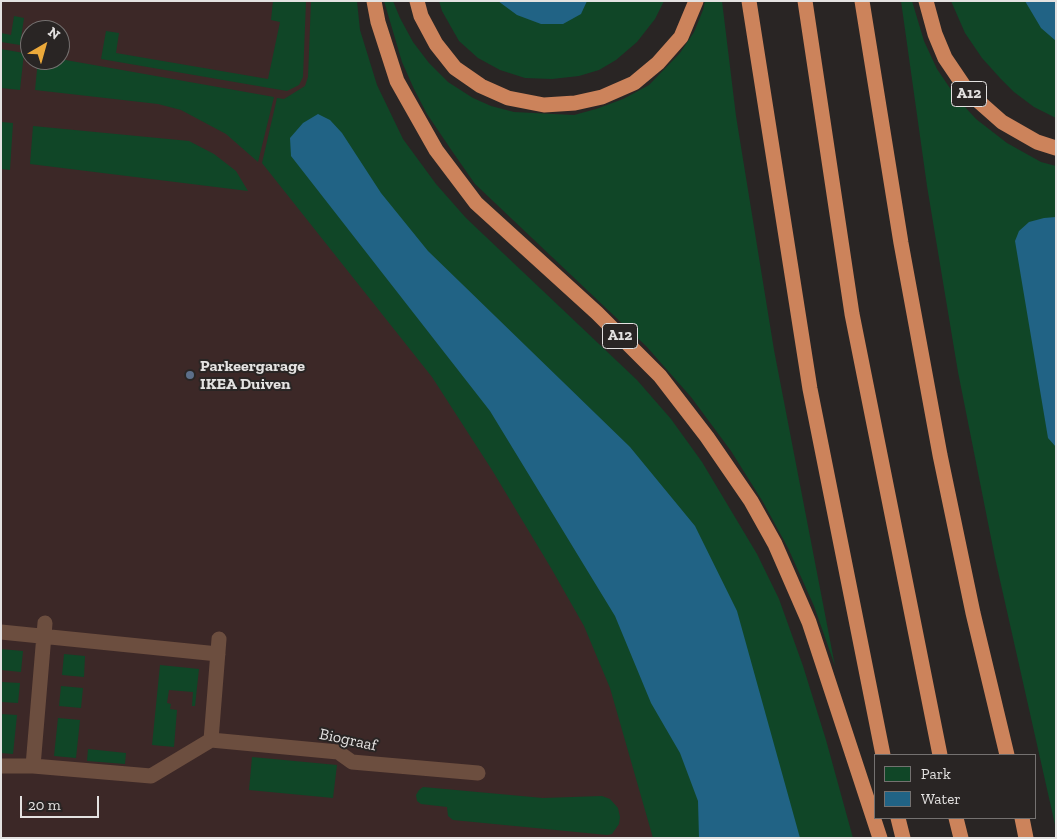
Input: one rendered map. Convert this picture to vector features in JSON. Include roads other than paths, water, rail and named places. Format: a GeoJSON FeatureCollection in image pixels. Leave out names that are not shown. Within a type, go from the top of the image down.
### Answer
{"type":"FeatureCollection","features":[{"type":"Feature","properties":{"kind":"highway","name":"A12"},"geometry":{"type":"LineString","coordinates":[[374,1],[378,22],[397,81],[436,150],[476,203],[597,313],[660,376],[707,437],[751,501],[775,544],[809,622],[880,838]]}},
{"type":"Feature","properties":{"kind":"highway"},"geometry":{"type":"LineString","coordinates":[[417,1],[421,16],[436,44],[455,68],[481,86],[508,98],[544,105],[575,104],[602,97],[634,83],[658,63],[680,37],[696,1]]}},
{"type":"Feature","properties":{"kind":"highway"},"geometry":{"type":"LineString","coordinates":[[749,1],[810,389],[882,754]]}},
{"type":"Feature","properties":{"kind":"highway"},"geometry":{"type":"LineString","coordinates":[[804,1],[852,314],[940,754]]}},
{"type":"Feature","properties":{"kind":"highway"},"geometry":{"type":"LineString","coordinates":[[862,1],[901,243],[938,446],[973,613],[1007,754]]}},
{"type":"Feature","properties":{"kind":"highway","name":"A12"},"geometry":{"type":"LineString","coordinates":[[926,1],[935,34],[945,58],[968,92],[1002,122],[1037,142],[1056,148]]}},
{"type":"Feature","properties":{"kind":"highway"},"geometry":{"type":"LineString","coordinates":[[898,819],[903,838]]}},
{"type":"Feature","properties":{"kind":"highway"},"geometry":{"type":"LineString","coordinates":[[956,819],[961,838]]}},
{"type":"Feature","properties":{"kind":"highway"},"geometry":{"type":"LineString","coordinates":[[1022,819],[1026,838]]}},
{"type":"Feature","properties":{"kind":"street"},"geometry":{"type":"LineString","coordinates":[[1,632],[45,630],[218,647],[210,740],[151,776],[33,766],[1,766]]}},
{"type":"Feature","properties":{"kind":"street"},"geometry":{"type":"LineString","coordinates":[[33,766],[45,630]]}},
{"type":"Feature","properties":{"kind":"street","name":"Biograaf"},"geometry":{"type":"LineString","coordinates":[[210,740],[338,752],[352,762],[478,773]]}},
{"type":"Feature","properties":{"kind":"water"},"geometry":{"type":"Polygon","coordinates":[[[498,1],[587,1],[581,14],[563,24],[541,24],[517,15],[498,1]]]}},
{"type":"Feature","properties":{"kind":"water"},"geometry":{"type":"Polygon","coordinates":[[[1025,1],[1056,1],[1056,41],[1041,28],[1025,1]]]}},
{"type":"Feature","properties":{"kind":"water"},"geometry":{"type":"Polygon","coordinates":[[[318,114],[330,120],[342,133],[381,193],[428,251],[630,447],[695,526],[737,611],[800,838],[699,838],[698,801],[680,753],[651,703],[615,616],[490,411],[291,156],[290,138],[303,123],[318,114]]]}},
{"type":"Feature","properties":{"kind":"water"},"geometry":{"type":"Polygon","coordinates":[[[1056,217],[1056,447],[1048,438],[1015,241],[1019,231],[1029,222],[1056,217]]]}},
{"type":"Feature","properties":{"kind":"place","name":"Parkeergarage IKEA Duiven"},"geometry":{"type":"Point","coordinates":[190,375]}}]}
